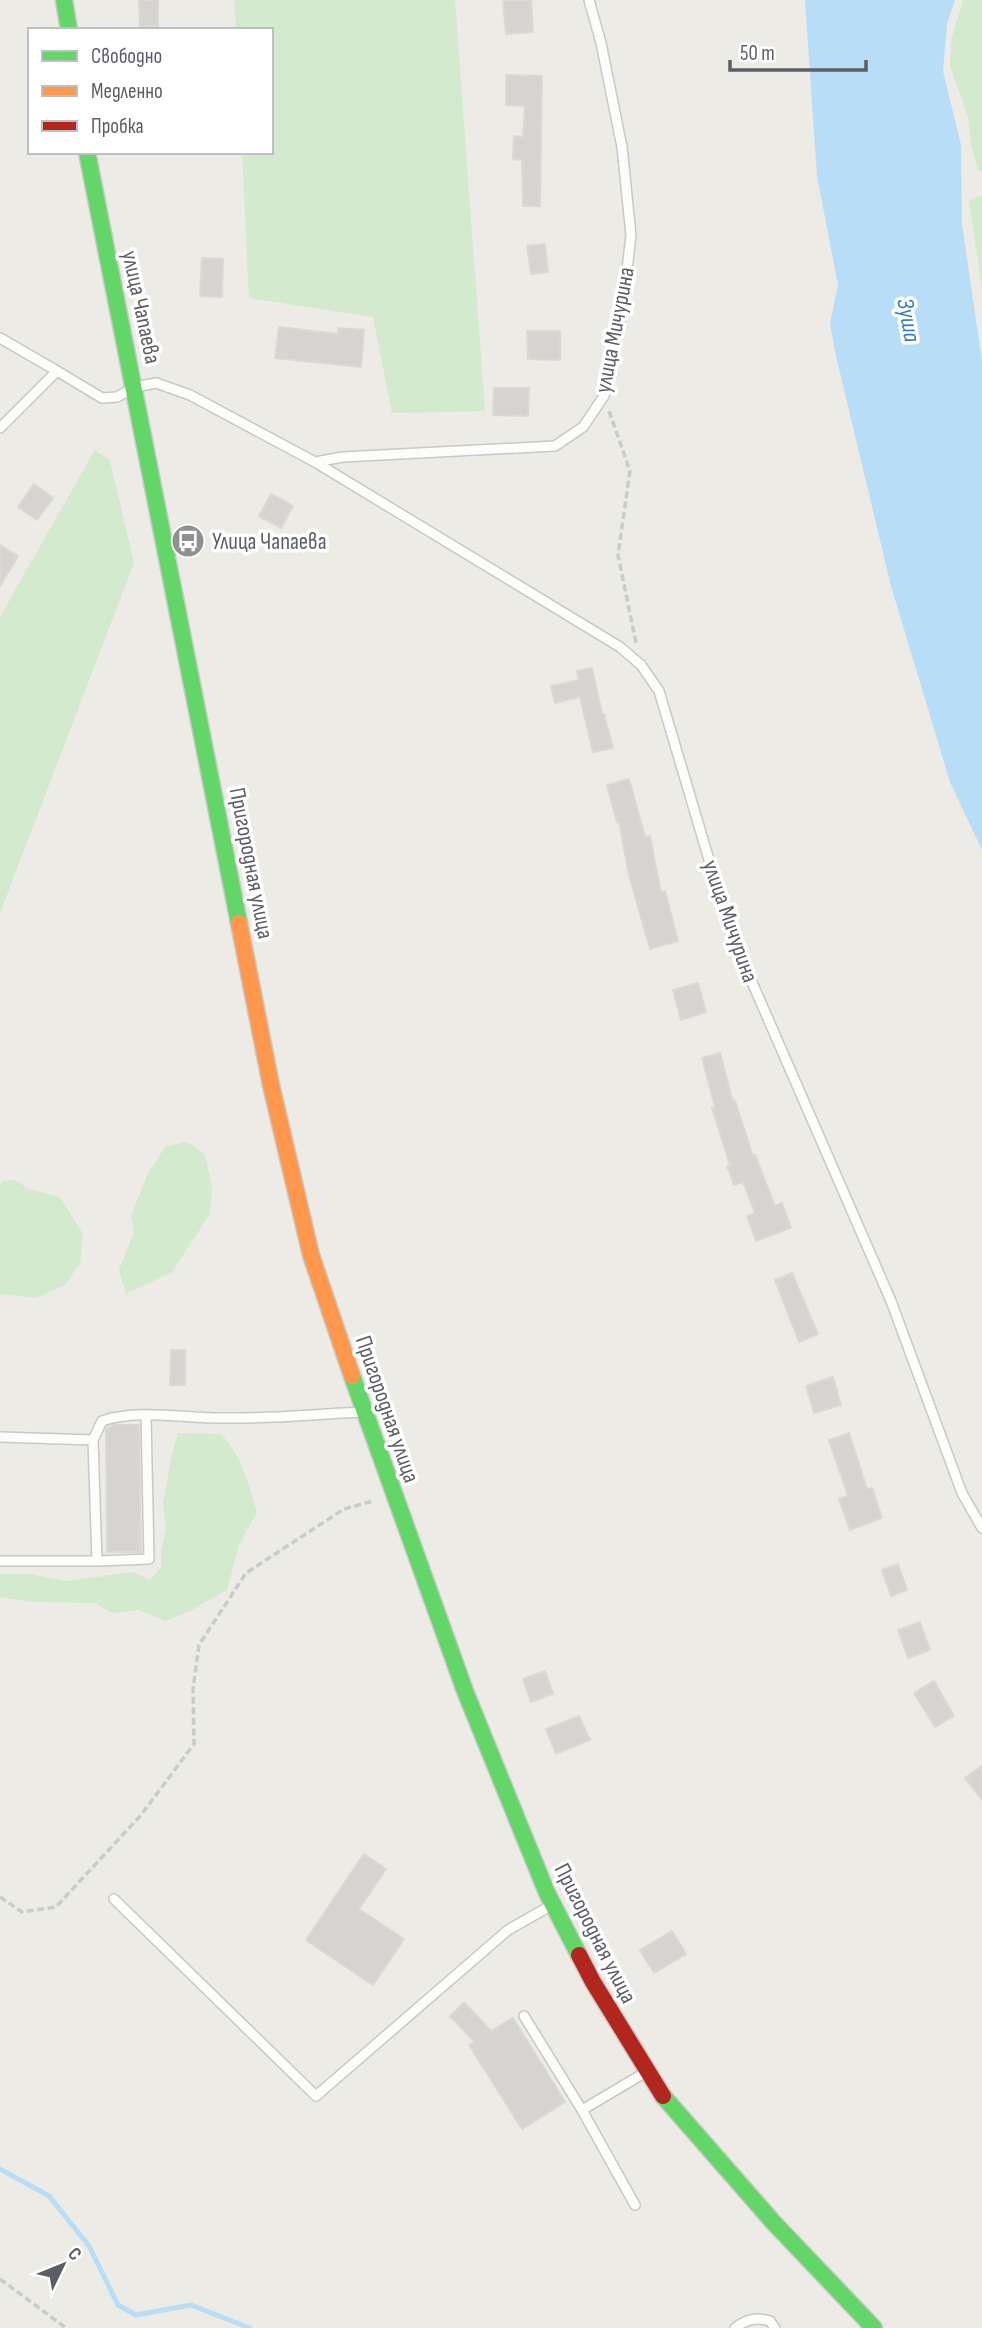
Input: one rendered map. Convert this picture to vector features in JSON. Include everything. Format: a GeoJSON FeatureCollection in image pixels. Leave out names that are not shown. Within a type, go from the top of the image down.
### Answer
{"type":"FeatureCollection","features":[{"type":"Feature","properties":{"kind":"street"},"geometry":{"type":"LineString","coordinates":[[64,0],[69,28]]}},
{"type":"Feature","properties":{"kind":"street","name":"улица Чапаева"},"geometry":{"type":"LineString","coordinates":[[87,154],[135,387]]}},
{"type":"Feature","properties":{"kind":"street","name":"Пригородная улица"},"geometry":{"type":"LineString","coordinates":[[135,387],[271,1085],[312,1255],[364,1412],[465,1691],[553,1905],[593,1982],[647,2071],[698,2139],[874,2328]]}},
{"type":"Feature","properties":{"kind":"lane","name":"улица Мичурина"},"geometry":{"type":"LineString","coordinates":[[315,462],[343,457],[555,446],[583,427],[604,396],[622,313],[631,235],[622,147],[601,43],[589,0]]}},
{"type":"Feature","properties":{"kind":"lane","name":"улица Чапаева"},"geometry":{"type":"LineString","coordinates":[[0,338],[102,398],[117,397],[135,387]]}},
{"type":"Feature","properties":{"kind":"lane"},"geometry":{"type":"LineString","coordinates":[[0,428],[57,371]]}},
{"type":"Feature","properties":{"kind":"lane","name":"улица Мичурина"},"geometry":{"type":"LineString","coordinates":[[135,387],[156,383],[190,395],[315,462],[620,647],[641,665],[659,691],[731,934],[891,1301],[962,1493],[982,1528]]}},
{"type":"Feature","properties":{"kind":"lane"},"geometry":{"type":"LineString","coordinates":[[97,1561],[93,1440],[102,1421],[146,1416],[223,1418],[364,1412]]}},
{"type":"Feature","properties":{"kind":"lane"},"geometry":{"type":"LineString","coordinates":[[0,1561],[149,1559],[146,1416]]}},
{"type":"Feature","properties":{"kind":"lane"},"geometry":{"type":"LineString","coordinates":[[0,1437],[93,1440]]}},
{"type":"Feature","properties":{"kind":"lane"},"geometry":{"type":"LineString","coordinates":[[114,1899],[316,2096],[508,1930],[553,1905]]}},
{"type":"Feature","properties":{"kind":"lane"},"geometry":{"type":"LineString","coordinates":[[524,2016],[582,2110],[635,2205]]}},
{"type":"Feature","properties":{"kind":"lane"},"geometry":{"type":"LineString","coordinates":[[582,2110],[647,2071]]}},
{"type":"Feature","properties":{"kind":"lane"},"geometry":{"type":"LineString","coordinates":[[735,2328],[744,2321],[758,2317],[770,2321],[775,2328]]}},
{"type":"Feature","properties":{"kind":"path"},"geometry":{"type":"LineString","coordinates":[[604,396],[629,471],[618,555],[641,665]]}},
{"type":"Feature","properties":{"kind":"path"},"geometry":{"type":"LineString","coordinates":[[0,1897],[22,1912],[56,1907],[141,1815],[194,1744],[193,1689],[199,1645],[246,1573],[344,1509],[394,1495]]}},
{"type":"Feature","properties":{"kind":"path"},"geometry":{"type":"LineString","coordinates":[[0,2279],[66,2328]]}},
{"type":"Feature","properties":{"kind":"green space"},"geometry":{"type":"Polygon","coordinates":[[[234,0],[455,0],[485,411],[392,413],[373,317],[249,298],[242,154],[273,154],[273,28],[236,28],[234,0]]]}},
{"type":"Feature","properties":{"kind":"green space"},"geometry":{"type":"Polygon","coordinates":[[[963,0],[982,0],[982,171],[978,170],[968,117],[950,66],[951,40],[963,0]]]}},
{"type":"Feature","properties":{"kind":"green space"},"geometry":{"type":"Polygon","coordinates":[[[982,195],[982,289],[969,201],[982,195]]]}},
{"type":"Feature","properties":{"kind":"green space"},"geometry":{"type":"Polygon","coordinates":[[[95,450],[110,461],[134,563],[0,913],[0,617],[95,450]]]}},
{"type":"Feature","properties":{"kind":"green space"},"geometry":{"type":"Polygon","coordinates":[[[187,1142],[205,1154],[212,1188],[210,1214],[172,1272],[126,1294],[119,1270],[134,1232],[131,1216],[148,1173],[165,1147],[187,1142]]]}},
{"type":"Feature","properties":{"kind":"green space"},"geometry":{"type":"Polygon","coordinates":[[[15,1180],[29,1189],[60,1197],[83,1234],[80,1263],[65,1285],[36,1298],[0,1294],[0,1184],[3,1181],[15,1180]]]}},
{"type":"Feature","properties":{"kind":"green space"},"geometry":{"type":"Polygon","coordinates":[[[178,1433],[221,1434],[239,1461],[251,1491],[257,1512],[239,1545],[227,1590],[190,1611],[165,1621],[139,1610],[111,1613],[95,1603],[32,1602],[0,1597],[0,1574],[29,1574],[67,1581],[132,1572],[150,1580],[161,1568],[161,1551],[166,1528],[163,1504],[178,1433]]]}},
{"type":"Feature","properties":{"kind":"water","name":"Зуша"},"geometry":{"type":"Polygon","coordinates":[[[805,0],[955,0],[947,24],[943,71],[961,145],[962,224],[982,361],[982,850],[950,782],[891,586],[835,352],[830,323],[838,285],[817,176],[805,0]]]}},
{"type":"Feature","properties":{"kind":"building"},"geometry":{"type":"Polygon","coordinates":[[[139,0],[158,0],[158,26],[140,26],[139,0]]]}},
{"type":"Feature","properties":{"kind":"building"},"geometry":{"type":"Polygon","coordinates":[[[503,0],[531,0],[533,32],[506,34],[503,0]]]}},
{"type":"Feature","properties":{"kind":"building"},"geometry":{"type":"Polygon","coordinates":[[[506,75],[542,76],[540,206],[523,206],[522,160],[513,159],[514,136],[523,137],[525,106],[506,105],[506,75]]]}},
{"type":"Feature","properties":{"kind":"building"},"geometry":{"type":"Polygon","coordinates":[[[545,244],[548,272],[531,274],[527,246],[545,244]]]}},
{"type":"Feature","properties":{"kind":"building"},"geometry":{"type":"Polygon","coordinates":[[[202,258],[223,259],[222,297],[200,296],[202,258]]]}},
{"type":"Feature","properties":{"kind":"building"},"geometry":{"type":"Polygon","coordinates":[[[279,327],[338,334],[338,328],[364,330],[361,367],[275,358],[279,327]]]}},
{"type":"Feature","properties":{"kind":"building"},"geometry":{"type":"Polygon","coordinates":[[[527,331],[560,331],[560,360],[528,359],[527,331]]]}},
{"type":"Feature","properties":{"kind":"building"},"geometry":{"type":"Polygon","coordinates":[[[494,388],[529,388],[528,416],[493,415],[494,388]]]}},
{"type":"Feature","properties":{"kind":"building"},"geometry":{"type":"Polygon","coordinates":[[[34,484],[53,498],[37,520],[18,507],[34,484]]]}},
{"type":"Feature","properties":{"kind":"building"},"geometry":{"type":"Polygon","coordinates":[[[271,494],[293,506],[281,528],[259,516],[271,494]]]}},
{"type":"Feature","properties":{"kind":"building"},"geometry":{"type":"Polygon","coordinates":[[[0,545],[18,556],[0,586],[0,545]]]}},
{"type":"Feature","properties":{"kind":"building"},"geometry":{"type":"Polygon","coordinates":[[[592,668],[613,748],[593,752],[580,697],[555,703],[551,686],[579,680],[577,671],[592,668]]]}},
{"type":"Feature","properties":{"kind":"building"},"geometry":{"type":"Polygon","coordinates":[[[629,779],[645,837],[650,836],[661,892],[665,891],[678,941],[650,949],[629,875],[619,821],[617,822],[607,785],[629,779]]]}},
{"type":"Feature","properties":{"kind":"building"},"geometry":{"type":"Polygon","coordinates":[[[698,983],[706,1012],[681,1020],[673,990],[698,983]]]}},
{"type":"Feature","properties":{"kind":"building"},"geometry":{"type":"Polygon","coordinates":[[[720,1053],[733,1102],[735,1101],[753,1156],[755,1155],[775,1206],[782,1203],[791,1228],[756,1241],[747,1216],[755,1213],[743,1182],[734,1185],[727,1166],[730,1165],[712,1108],[715,1107],[702,1058],[720,1053]]]}},
{"type":"Feature","properties":{"kind":"building"},"geometry":{"type":"Polygon","coordinates":[[[792,1273],[818,1334],[799,1342],[775,1280],[792,1273]]]}},
{"type":"Feature","properties":{"kind":"building"},"geometry":{"type":"Polygon","coordinates":[[[171,1350],[185,1350],[185,1385],[170,1385],[171,1350]]]}},
{"type":"Feature","properties":{"kind":"building"},"geometry":{"type":"Polygon","coordinates":[[[833,1377],[841,1405],[814,1413],[806,1386],[833,1377]]]}},
{"type":"Feature","properties":{"kind":"building"},"geometry":{"type":"Polygon","coordinates":[[[113,1425],[139,1425],[141,1552],[107,1552],[106,1429],[113,1425]]]}},
{"type":"Feature","properties":{"kind":"building"},"geometry":{"type":"Polygon","coordinates":[[[849,1433],[867,1489],[872,1488],[882,1518],[850,1530],[839,1499],[848,1496],[829,1440],[849,1433]]]}},
{"type":"Feature","properties":{"kind":"building"},"geometry":{"type":"Polygon","coordinates":[[[898,1564],[907,1590],[891,1596],[882,1570],[898,1564]]]}},
{"type":"Feature","properties":{"kind":"building"},"geometry":{"type":"Polygon","coordinates":[[[920,1622],[930,1650],[908,1658],[898,1630],[920,1622]]]}},
{"type":"Feature","properties":{"kind":"building"},"geometry":{"type":"Polygon","coordinates":[[[545,1671],[553,1694],[531,1702],[523,1679],[545,1671]]]}},
{"type":"Feature","properties":{"kind":"building"},"geometry":{"type":"Polygon","coordinates":[[[934,1681],[954,1716],[935,1727],[914,1693],[934,1681]]]}},
{"type":"Feature","properties":{"kind":"building"},"geometry":{"type":"Polygon","coordinates":[[[579,1716],[590,1740],[556,1754],[546,1729],[579,1716]]]}},
{"type":"Feature","properties":{"kind":"building"},"geometry":{"type":"Polygon","coordinates":[[[982,1766],[982,1800],[965,1778],[982,1766]]]}},
{"type":"Feature","properties":{"kind":"building"},"geometry":{"type":"Polygon","coordinates":[[[364,1854],[386,1869],[359,1909],[404,1939],[373,1985],[306,1940],[364,1854]]]}},
{"type":"Feature","properties":{"kind":"building"},"geometry":{"type":"Polygon","coordinates":[[[672,1931],[686,1954],[654,1973],[640,1950],[672,1931]]]}},
{"type":"Feature","properties":{"kind":"building"},"geometry":{"type":"Polygon","coordinates":[[[464,2002],[491,2031],[513,2018],[565,2102],[522,2129],[469,2045],[475,2042],[450,2016],[464,2002]]]}},
{"type":"Feature","properties":{"kind":"waterway"},"geometry":{"type":"LineString","coordinates":[[0,2169],[49,2196],[89,2246],[118,2305],[136,2315],[191,2305],[250,2328]]}},
{"type":"Feature","properties":{"kind":"traffic: fast"},"geometry":{"type":"LineString","coordinates":[[64,0],[69,28]]}},
{"type":"Feature","properties":{"kind":"traffic: fast"},"geometry":{"type":"LineString","coordinates":[[87,154],[239,923]]}},
{"type":"Feature","properties":{"kind":"traffic: fast"},"geometry":{"type":"LineString","coordinates":[[352,1376],[465,1691],[547,1893],[579,1955]]}},
{"type":"Feature","properties":{"kind":"traffic: fast"},"geometry":{"type":"LineString","coordinates":[[663,2096],[774,2223],[874,2328]]}},
{"type":"Feature","properties":{"kind":"traffic: slow"},"geometry":{"type":"LineString","coordinates":[[239,923],[271,1085],[311,1255],[352,1376]]}},
{"type":"Feature","properties":{"kind":"traffic: jam"},"geometry":{"type":"LineString","coordinates":[[579,1955],[663,2096]]}},
{"type":"Feature","properties":{"kind":"place","name":"Улица Чапаева"},"geometry":{"type":"Point","coordinates":[188,541]}}]}
